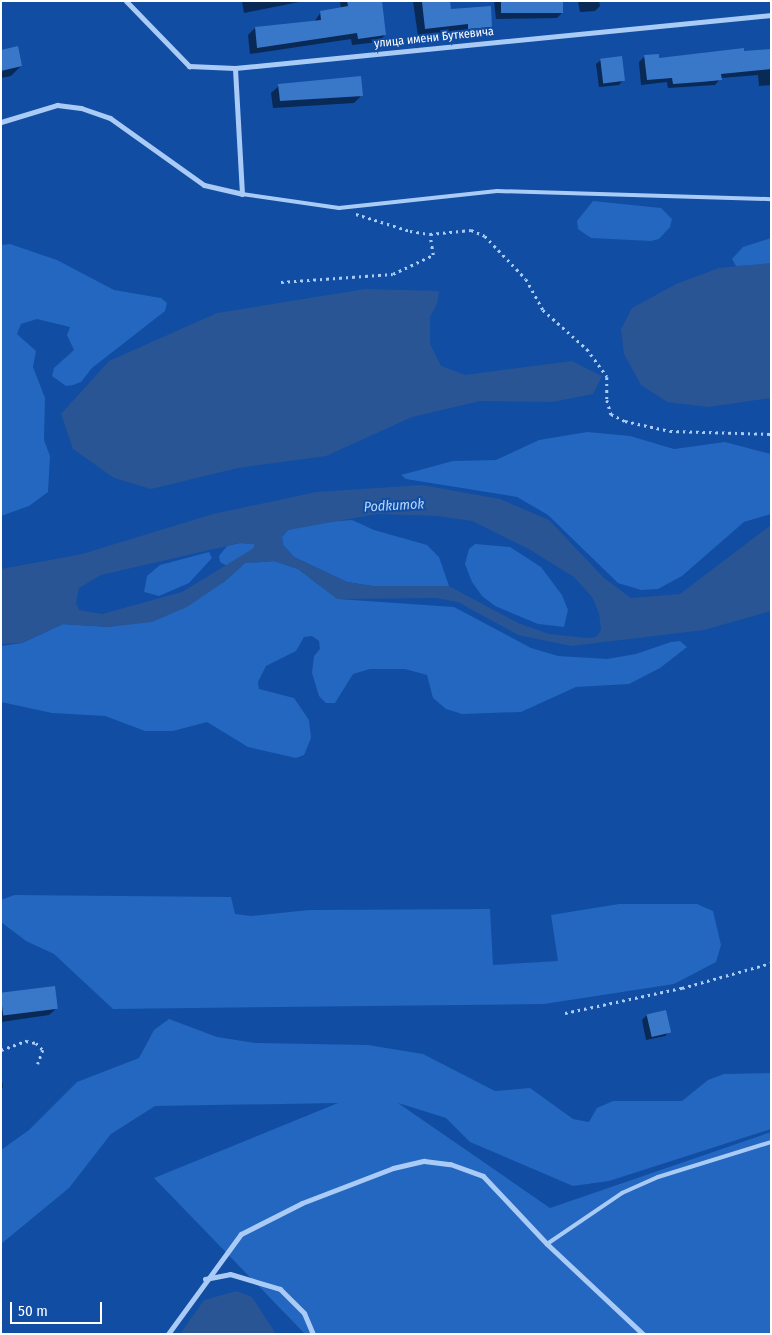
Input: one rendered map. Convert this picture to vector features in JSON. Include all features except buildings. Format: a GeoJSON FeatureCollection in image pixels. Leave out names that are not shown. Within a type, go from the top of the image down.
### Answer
{"type":"FeatureCollection","features":[{"type":"Feature","properties":{"kind":"street","name":"улица имени Буткевича"},"geometry":{"type":"LineString","coordinates":[[126,1],[189,66],[235,68],[771,15]]}},
{"type":"Feature","properties":{"kind":"street"},"geometry":{"type":"LineString","coordinates":[[1,122],[35,109],[57,105],[81,108],[110,118],[204,185],[242,194],[235,68]]}},
{"type":"Feature","properties":{"kind":"street"},"geometry":{"type":"LineString","coordinates":[[168,1334],[204,1280],[241,1234],[302,1203],[393,1168],[424,1161],[450,1164],[483,1176],[547,1244],[643,1334]]}},
{"type":"Feature","properties":{"kind":"street"},"geometry":{"type":"LineString","coordinates":[[204,1280],[230,1274],[280,1289],[304,1314],[313,1334]]}},
{"type":"Feature","properties":{"kind":"lane"},"geometry":{"type":"LineString","coordinates":[[242,194],[339,208],[498,191],[771,199]]}},
{"type":"Feature","properties":{"kind":"lane"},"geometry":{"type":"LineString","coordinates":[[547,1244],[622,1193],[658,1177],[771,1142]]}},
{"type":"Feature","properties":{"kind":"path"},"geometry":{"type":"LineString","coordinates":[[339,208],[410,231],[430,234],[464,229],[485,236],[526,279],[543,310],[592,356],[607,378],[607,400],[611,414],[625,421],[670,430],[771,434]]}},
{"type":"Feature","properties":{"kind":"path"},"geometry":{"type":"LineString","coordinates":[[281,282],[393,274],[432,255],[430,234]]}},
{"type":"Feature","properties":{"kind":"path"},"geometry":{"type":"LineString","coordinates":[[565,1013],[682,988],[771,963]]}},
{"type":"Feature","properties":{"kind":"path"},"geometry":{"type":"LineString","coordinates":[[1,1050],[26,1041],[36,1043],[42,1050],[38,1064]]}},
{"type":"Feature","properties":{"kind":"shaded area"},"geometry":{"type":"Polygon","coordinates":[[[593,201],[661,208],[672,219],[670,227],[659,239],[651,241],[591,238],[578,229],[577,221],[593,201]]]}},
{"type":"Feature","properties":{"kind":"shaded area"},"geometry":{"type":"Polygon","coordinates":[[[771,238],[771,264],[736,266],[732,259],[743,247],[771,238]]]}},
{"type":"Feature","properties":{"kind":"shaded area"},"geometry":{"type":"Polygon","coordinates":[[[10,244],[57,260],[114,290],[161,298],[167,303],[165,311],[92,368],[81,382],[73,385],[66,386],[52,376],[54,368],[74,350],[67,335],[70,327],[37,319],[21,324],[17,334],[36,351],[33,367],[45,398],[44,440],[50,456],[48,492],[29,506],[1,516],[1,245],[10,244]]]}},
{"type":"Feature","properties":{"kind":"shaded area"},"geometry":{"type":"Polygon","coordinates":[[[587,432],[630,436],[674,449],[725,442],[771,454],[771,514],[744,522],[682,576],[658,589],[641,590],[618,583],[548,515],[517,497],[406,479],[401,475],[453,461],[496,460],[539,440],[587,432]]]}},
{"type":"Feature","properties":{"kind":"shaded area"},"geometry":{"type":"Polygon","coordinates":[[[352,520],[374,530],[427,545],[439,557],[449,586],[372,586],[347,582],[294,557],[283,545],[282,537],[288,530],[314,523],[352,520]]]}},
{"type":"Feature","properties":{"kind":"shaded area"},"geometry":{"type":"Polygon","coordinates":[[[240,543],[254,544],[254,548],[227,566],[220,562],[219,556],[227,546],[240,543]]]}},
{"type":"Feature","properties":{"kind":"shaded area"},"geometry":{"type":"Polygon","coordinates":[[[475,544],[510,547],[541,567],[562,595],[568,610],[564,627],[538,624],[495,606],[482,596],[472,582],[465,564],[469,549],[475,544]]]}},
{"type":"Feature","properties":{"kind":"shaded area"},"geometry":{"type":"Polygon","coordinates":[[[209,552],[212,558],[189,583],[159,596],[144,592],[147,576],[160,565],[209,552]]]}},
{"type":"Feature","properties":{"kind":"shaded area"},"geometry":{"type":"Polygon","coordinates":[[[274,561],[298,569],[338,599],[454,607],[531,648],[558,656],[607,659],[636,654],[671,642],[680,641],[687,647],[660,668],[629,684],[576,687],[521,712],[462,714],[446,709],[433,698],[427,675],[405,669],[370,669],[353,674],[335,703],[326,703],[319,696],[312,673],[314,656],[320,649],[319,641],[312,636],[304,637],[296,651],[266,666],[258,682],[259,689],[294,698],[309,720],[311,738],[304,755],[296,758],[248,747],[207,722],[173,731],[145,731],[105,716],[52,713],[1,702],[1,646],[22,643],[63,624],[109,627],[224,582],[245,563],[274,561]]]}},
{"type":"Feature","properties":{"kind":"shaded area"},"geometry":{"type":"Polygon","coordinates":[[[14,895],[231,897],[235,914],[251,916],[309,910],[490,909],[493,965],[558,961],[551,915],[619,904],[697,904],[713,911],[721,945],[716,962],[674,984],[544,1004],[113,1009],[54,954],[26,941],[1,922],[1,900],[14,895]]]}},
{"type":"Feature","properties":{"kind":"shaded area"},"geometry":{"type":"Polygon","coordinates":[[[169,1019],[217,1037],[255,1043],[368,1045],[423,1054],[495,1091],[530,1088],[573,1119],[589,1122],[597,1108],[613,1101],[682,1101],[708,1080],[724,1074],[771,1073],[771,1129],[609,1181],[573,1186],[470,1142],[446,1118],[398,1103],[550,1208],[771,1132],[771,1334],[305,1334],[154,1178],[338,1103],[155,1106],[111,1134],[69,1188],[1,1244],[1,1150],[29,1130],[77,1082],[139,1058],[154,1030],[169,1019]]]}},
{"type":"Feature","properties":{"kind":"water"},"geometry":{"type":"Polygon","coordinates":[[[771,263],[771,398],[708,407],[667,402],[641,385],[624,354],[621,329],[632,308],[676,284],[719,268],[771,263]]]}},
{"type":"Feature","properties":{"kind":"water"},"geometry":{"type":"Polygon","coordinates":[[[365,289],[439,291],[437,304],[430,317],[430,344],[441,366],[465,375],[572,361],[602,376],[593,394],[552,402],[480,401],[412,417],[326,456],[238,468],[151,489],[114,478],[73,449],[61,414],[109,361],[217,313],[365,289]]]}},
{"type":"Feature","properties":{"kind":"water","name":"Podkumok"},"geometry":{"type":"Polygon","coordinates":[[[422,485],[500,499],[549,520],[604,578],[631,598],[680,594],[771,525],[771,611],[704,630],[571,646],[518,635],[458,602],[436,598],[337,599],[298,569],[274,561],[245,563],[224,582],[187,607],[152,622],[109,627],[63,624],[22,643],[1,644],[1,569],[82,554],[213,514],[316,492],[422,485]],[[377,514],[288,530],[282,537],[283,545],[294,557],[347,582],[372,586],[449,586],[518,623],[549,634],[588,638],[596,637],[601,630],[599,613],[592,597],[574,577],[527,548],[472,521],[438,516],[377,514]],[[240,543],[101,575],[79,588],[76,603],[79,610],[102,614],[182,592],[254,548],[254,544],[240,543]]]}},
{"type":"Feature","properties":{"kind":"water"},"geometry":{"type":"Polygon","coordinates":[[[237,1291],[252,1297],[276,1334],[180,1334],[204,1300],[237,1291]]]}}]}
